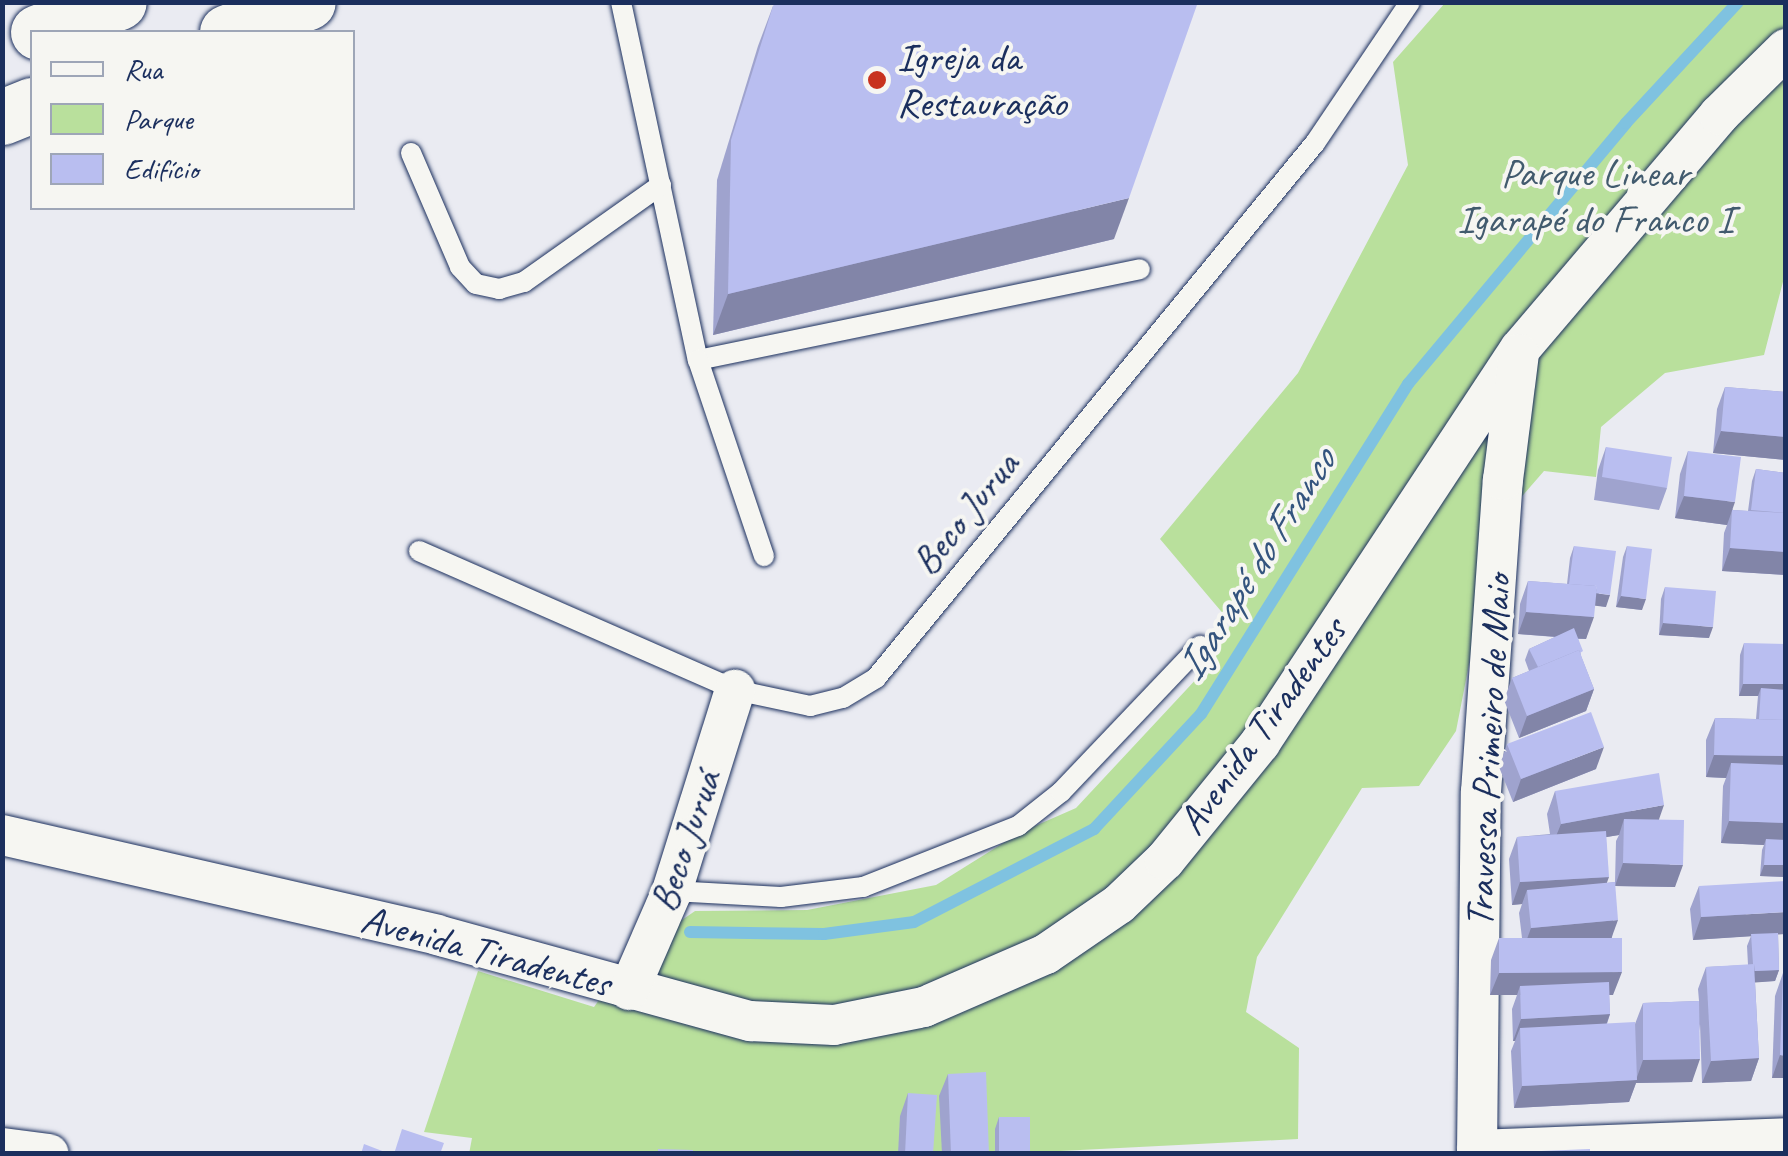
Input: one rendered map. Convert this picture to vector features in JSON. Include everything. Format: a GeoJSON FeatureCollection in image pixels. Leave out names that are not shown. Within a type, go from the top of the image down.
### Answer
{"type":"FeatureCollection","features":[{"type":"Feature","properties":{"kind":"highway"},"geometry":{"type":"LineString","coordinates":[[46,30],[119,2]]}},
{"type":"Feature","properties":{"kind":"highway"},"geometry":{"type":"LineString","coordinates":[[233,30],[308,2]]}},
{"type":"Feature","properties":{"kind":"highway"},"geometry":{"type":"LineString","coordinates":[[2,46],[30,36]]}},
{"type":"Feature","properties":{"kind":"highway"},"geometry":{"type":"LineString","coordinates":[[2,117],[30,107]]}},
{"type":"Feature","properties":{"kind":"street","name":"Avenida Tiradentes"},"geometry":{"type":"LineString","coordinates":[[2,835],[346,912],[750,1022],[834,1025],[924,1007],[1046,954],[1119,904],[1165,860],[1260,743],[1520,349],[1718,116],[1786,49]]}},
{"type":"Feature","properties":{"kind":"street","name":"Travessa Primeiro de Maio"},"geometry":{"type":"LineString","coordinates":[[1477,1152],[1481,792],[1503,480],[1520,349]]}},
{"type":"Feature","properties":{"kind":"street","name":"Beco Juruá"},"geometry":{"type":"LineString","coordinates":[[629,990],[672,891],[735,690]]}},
{"type":"Feature","properties":{"kind":"street"},"geometry":{"type":"LineString","coordinates":[[1477,1152],[1786,1138]]}},
{"type":"Feature","properties":{"kind":"street"},"geometry":{"type":"LineString","coordinates":[[2,1148],[49,1154]]}},
{"type":"Feature","properties":{"kind":"lane"},"geometry":{"type":"LineString","coordinates":[[620,2],[698,360],[764,556]]}},
{"type":"Feature","properties":{"kind":"lane","name":"Beco Jurua"},"geometry":{"type":"LineString","coordinates":[[418,551],[735,690],[810,706],[842,698],[876,678],[1315,143],[1410,2]]}},
{"type":"Feature","properties":{"kind":"lane"},"geometry":{"type":"LineString","coordinates":[[411,153],[460,267],[476,284],[499,289],[524,282],[660,185]]}},
{"type":"Feature","properties":{"kind":"lane"},"geometry":{"type":"LineString","coordinates":[[698,360],[1140,269]]}},
{"type":"Feature","properties":{"kind":"lane"},"geometry":{"type":"LineString","coordinates":[[672,891],[781,897],[863,887],[1018,826],[1062,792],[1200,646]]}},
{"type":"Feature","properties":{"kind":"green space","name":"Parque Linear Igarapé do Franco I"},"geometry":{"type":"Polygon","coordinates":[[[1445,3],[1785,3],[1785,274],[1764,355],[1665,373],[1601,427],[1596,477],[1544,471],[1496,526],[1456,731],[1419,786],[1362,788],[1257,957],[1246,1012],[1299,1048],[1298,1139],[1003,1154],[469,1154],[472,1138],[424,1132],[478,971],[594,1007],[630,956],[695,911],[807,910],[936,885],[1019,833],[1076,808],[1214,660],[1231,623],[1160,539],[1298,373],[1408,165],[1393,62],[1445,3]]]}},
{"type":"Feature","properties":{"kind":"building"},"geometry":{"type":"Polygon","coordinates":[[[776,2],[1198,2],[1129,198],[728,294],[731,140],[776,2]]]}},
{"type":"Feature","properties":{"kind":"building"},"geometry":{"type":"Polygon","coordinates":[[[1725,387],[1786,392],[1786,437],[1721,431],[1725,387]]]}},
{"type":"Feature","properties":{"kind":"building"},"geometry":{"type":"Polygon","coordinates":[[[1606,447],[1672,457],[1667,488],[1602,477],[1606,447]]]}},
{"type":"Feature","properties":{"kind":"building"},"geometry":{"type":"Polygon","coordinates":[[[1688,451],[1741,457],[1735,502],[1684,496],[1688,451]]]}},
{"type":"Feature","properties":{"kind":"building"},"geometry":{"type":"Polygon","coordinates":[[[1756,469],[1786,473],[1786,513],[1751,510],[1756,469]]]}},
{"type":"Feature","properties":{"kind":"building"},"geometry":{"type":"Polygon","coordinates":[[[1732,510],[1786,513],[1786,552],[1730,548],[1732,510]]]}},
{"type":"Feature","properties":{"kind":"building"},"geometry":{"type":"Polygon","coordinates":[[[1574,546],[1616,551],[1610,595],[1596,593],[1597,586],[1569,584],[1574,546]]]}},
{"type":"Feature","properties":{"kind":"building"},"geometry":{"type":"Polygon","coordinates":[[[1627,546],[1652,549],[1646,599],[1621,596],[1627,546]]]}},
{"type":"Feature","properties":{"kind":"building"},"geometry":{"type":"Polygon","coordinates":[[[1528,581],[1597,586],[1594,617],[1526,612],[1528,581]]]}},
{"type":"Feature","properties":{"kind":"building"},"geometry":{"type":"Polygon","coordinates":[[[1665,587],[1716,591],[1713,627],[1663,623],[1665,587]]]}},
{"type":"Feature","properties":{"kind":"building"},"geometry":{"type":"Polygon","coordinates":[[[1574,628],[1583,651],[1538,667],[1529,649],[1574,628]]]}},
{"type":"Feature","properties":{"kind":"building"},"geometry":{"type":"Polygon","coordinates":[[[1744,643],[1786,644],[1785,684],[1743,684],[1744,643]]]}},
{"type":"Feature","properties":{"kind":"building"},"geometry":{"type":"Polygon","coordinates":[[[1579,650],[1594,689],[1527,716],[1512,678],[1579,650]]]}},
{"type":"Feature","properties":{"kind":"building"},"geometry":{"type":"Polygon","coordinates":[[[1761,688],[1786,690],[1785,720],[1759,719],[1761,688]]]}},
{"type":"Feature","properties":{"kind":"building"},"geometry":{"type":"Polygon","coordinates":[[[1591,712],[1604,747],[1521,779],[1507,744],[1591,712]]]}},
{"type":"Feature","properties":{"kind":"building"},"geometry":{"type":"Polygon","coordinates":[[[1715,718],[1786,720],[1786,756],[1714,755],[1715,718]]]}},
{"type":"Feature","properties":{"kind":"building"},"geometry":{"type":"Polygon","coordinates":[[[1731,763],[1786,765],[1786,823],[1729,821],[1731,763]]]}},
{"type":"Feature","properties":{"kind":"building"},"geometry":{"type":"Polygon","coordinates":[[[1659,773],[1664,805],[1561,824],[1555,791],[1659,773]]]}},
{"type":"Feature","properties":{"kind":"building"},"geometry":{"type":"Polygon","coordinates":[[[1624,819],[1684,820],[1683,865],[1623,863],[1624,819]]]}},
{"type":"Feature","properties":{"kind":"building"},"geometry":{"type":"Polygon","coordinates":[[[1606,831],[1609,877],[1520,882],[1517,837],[1606,831]]]}},
{"type":"Feature","properties":{"kind":"building"},"geometry":{"type":"Polygon","coordinates":[[[1766,839],[1786,840],[1786,865],[1764,865],[1766,839]]]}},
{"type":"Feature","properties":{"kind":"building"},"geometry":{"type":"Polygon","coordinates":[[[1786,881],[1786,912],[1701,917],[1699,886],[1786,881]]]}},
{"type":"Feature","properties":{"kind":"building"},"geometry":{"type":"Polygon","coordinates":[[[1615,882],[1618,920],[1531,928],[1527,890],[1615,882]]]}},
{"type":"Feature","properties":{"kind":"building"},"geometry":{"type":"Polygon","coordinates":[[[1778,933],[1779,970],[1755,971],[1751,934],[1778,933]]]}},
{"type":"Feature","properties":{"kind":"building"},"geometry":{"type":"Polygon","coordinates":[[[1499,938],[1622,938],[1622,972],[1499,973],[1499,938]]]}},
{"type":"Feature","properties":{"kind":"building"},"geometry":{"type":"Polygon","coordinates":[[[1754,964],[1759,1058],[1711,1061],[1706,967],[1754,964]]]}},
{"type":"Feature","properties":{"kind":"building"},"geometry":{"type":"Polygon","coordinates":[[[1783,973],[1786,974],[1786,1056],[1780,1055],[1783,973]]]}},
{"type":"Feature","properties":{"kind":"building"},"geometry":{"type":"Polygon","coordinates":[[[1609,982],[1610,1014],[1521,1019],[1520,986],[1609,982]]]}},
{"type":"Feature","properties":{"kind":"building"},"geometry":{"type":"Polygon","coordinates":[[[1699,1001],[1700,1059],[1643,1060],[1643,1003],[1699,1001]]]}},
{"type":"Feature","properties":{"kind":"building"},"geometry":{"type":"Polygon","coordinates":[[[1635,1022],[1637,1080],[1522,1086],[1520,1028],[1635,1022]]]}},
{"type":"Feature","properties":{"kind":"building"},"geometry":{"type":"Polygon","coordinates":[[[986,1072],[989,1154],[951,1154],[948,1074],[986,1072]]]}},
{"type":"Feature","properties":{"kind":"building"},"geometry":{"type":"Polygon","coordinates":[[[908,1093],[937,1095],[933,1154],[905,1154],[908,1093]]]}},
{"type":"Feature","properties":{"kind":"building"},"geometry":{"type":"Polygon","coordinates":[[[999,1117],[1030,1117],[1030,1154],[999,1154],[999,1117]]]}},
{"type":"Feature","properties":{"kind":"building"},"geometry":{"type":"Polygon","coordinates":[[[402,1129],[444,1143],[440,1154],[394,1154],[402,1129]]]}},
{"type":"Feature","properties":{"kind":"building"},"geometry":{"type":"Polygon","coordinates":[[[364,1144],[390,1154],[361,1154],[364,1144]]]}},
{"type":"Feature","properties":{"kind":"building"},"geometry":{"type":"Polygon","coordinates":[[[658,1149],[693,1150],[693,1154],[658,1154],[658,1149]]]}},
{"type":"Feature","properties":{"kind":"building"},"geometry":{"type":"Polygon","coordinates":[[[1590,1149],[1590,1154],[1517,1154],[1517,1152],[1590,1149]]]}},
{"type":"Feature","properties":{"kind":"waterway","name":"Igarapé do Franco"},"geometry":{"type":"LineString","coordinates":[[690,932],[824,934],[914,922],[1094,829],[1201,714],[1408,384],[1626,123],[1738,2]]}},
{"type":"Feature","properties":{"kind":"place","name":"Igreja da Restauração"},"geometry":{"type":"Point","coordinates":[877,80]}}]}
